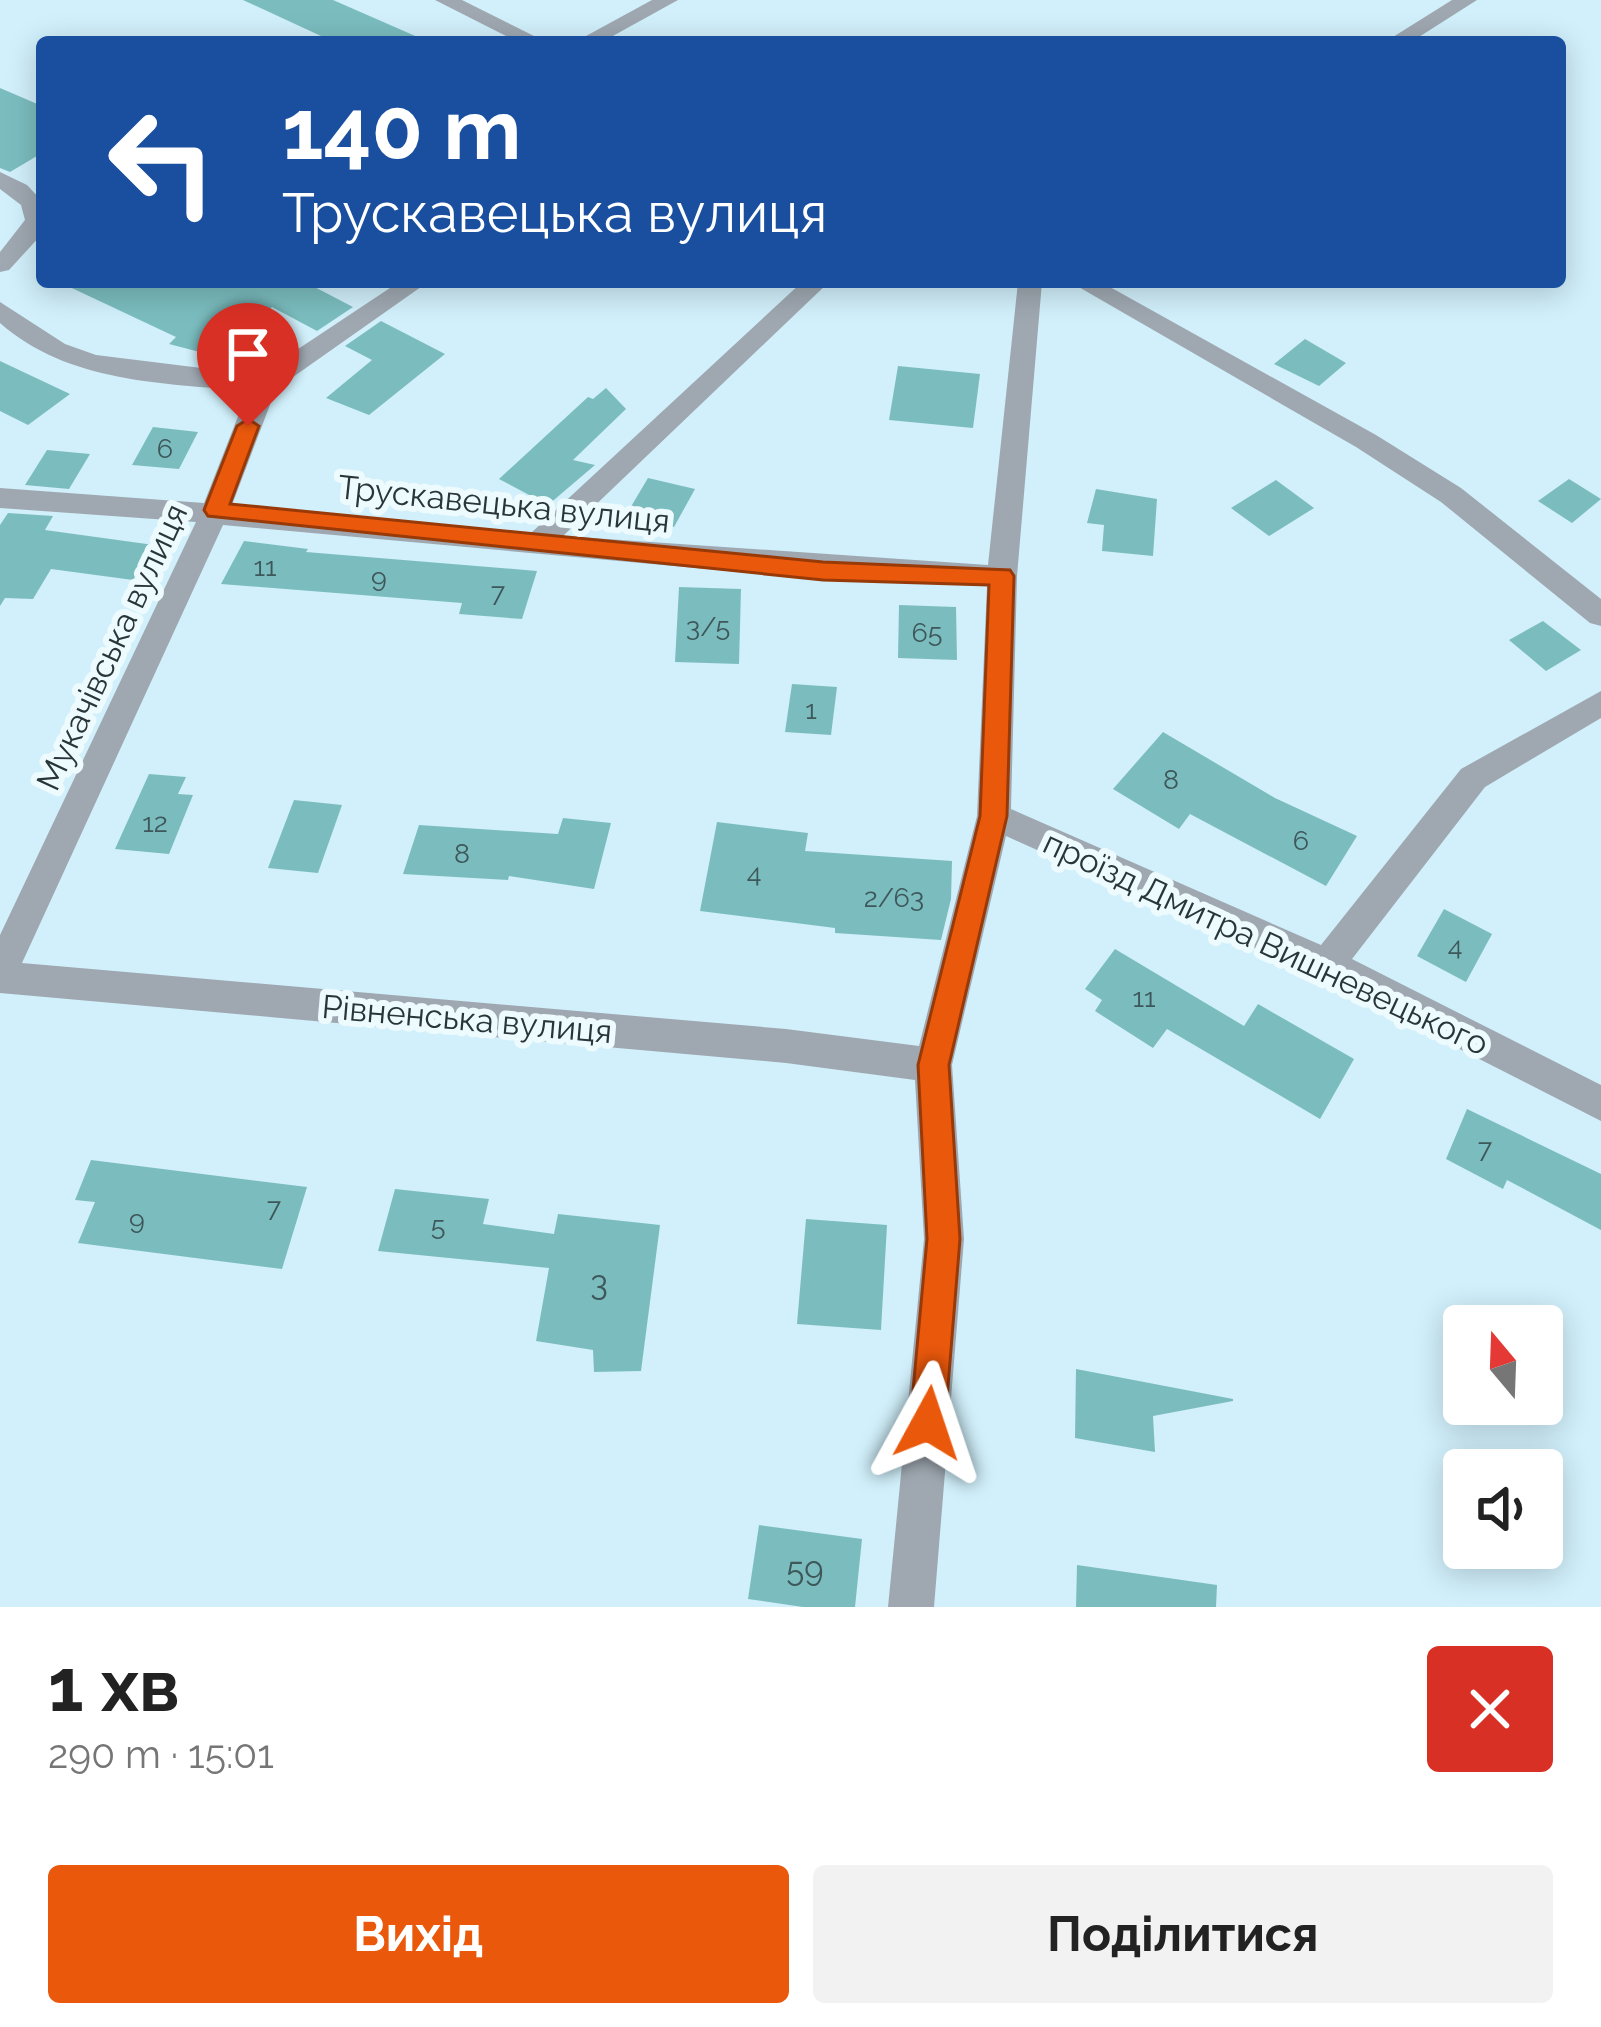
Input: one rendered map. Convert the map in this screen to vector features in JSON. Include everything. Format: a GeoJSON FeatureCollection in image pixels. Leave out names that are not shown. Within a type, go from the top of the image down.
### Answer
{"type":"FeatureCollection","features":[{"type":"Feature","properties":{"kind":"street"},"geometry":{"type":"LineString","coordinates":[[445,0],[522,36]]}},
{"type":"Feature","properties":{"kind":"street"},"geometry":{"type":"LineString","coordinates":[[598,36],[668,0]]}},
{"type":"Feature","properties":{"kind":"street"},"geometry":{"type":"LineString","coordinates":[[1406,36],[1467,0]]}},
{"type":"Feature","properties":{"kind":"street"},"geometry":{"type":"LineString","coordinates":[[0,178],[36,205]]}},
{"type":"Feature","properties":{"kind":"street"},"geometry":{"type":"LineString","coordinates":[[0,265],[36,227]]}},
{"type":"Feature","properties":{"kind":"street"},"geometry":{"type":"LineString","coordinates":[[0,310],[23,335],[98,366],[264,384],[407,288]]}},
{"type":"Feature","properties":{"kind":"street"},"geometry":{"type":"LineString","coordinates":[[536,545],[811,288]]}},
{"type":"Feature","properties":{"kind":"street"},"geometry":{"type":"LineString","coordinates":[[911,1607],[944,1239],[933,1065],[994,816],[1002,576],[1029,288]]}},
{"type":"Feature","properties":{"kind":"street"},"geometry":{"type":"LineString","coordinates":[[1093,288],[1366,441],[1451,495],[1601,615]]}},
{"type":"Feature","properties":{"kind":"street","name":"Мукачівська вулиця"},"geometry":{"type":"LineString","coordinates":[[0,974],[216,510],[264,384]]}},
{"type":"Feature","properties":{"kind":"street","name":"Трускавецька вулиця"},"geometry":{"type":"LineString","coordinates":[[0,498],[216,510],[823,571],[1002,576]]}},
{"type":"Feature","properties":{"kind":"street"},"geometry":{"type":"LineString","coordinates":[[1327,964],[1473,778],[1601,703]]}},
{"type":"Feature","properties":{"kind":"street","name":"проїзд Дмитра Вишневецького"},"geometry":{"type":"LineString","coordinates":[[994,816],[1327,964],[1601,1104]]}},
{"type":"Feature","properties":{"kind":"street","name":"Рівненська вулиця"},"geometry":{"type":"LineString","coordinates":[[0,974],[786,1046],[933,1065]]}},
{"type":"Feature","properties":{"kind":"building"},"geometry":{"type":"Polygon","coordinates":[[[243,0],[333,0],[415,36],[321,36],[243,0]]]}},
{"type":"Feature","properties":{"kind":"building"},"geometry":{"type":"Polygon","coordinates":[[[0,88],[36,103],[36,157],[10,172],[0,168],[0,88]]]}},
{"type":"Feature","properties":{"kind":"building"},"geometry":{"type":"Polygon","coordinates":[[[72,288],[317,288],[353,307],[317,331],[272,307],[223,358],[169,344],[176,337],[72,288]]]}},
{"type":"Feature","properties":{"kind":"building"},"geometry":{"type":"Polygon","coordinates":[[[381,321],[445,354],[369,415],[326,398],[372,360],[345,346],[381,321]]]}},
{"type":"Feature","properties":{"kind":"building"},"geometry":{"type":"Polygon","coordinates":[[[1305,339],[1346,363],[1319,386],[1274,364],[1305,339]]]}},
{"type":"Feature","properties":{"kind":"building"},"geometry":{"type":"Polygon","coordinates":[[[0,361],[70,394],[28,425],[0,411],[0,361]]]}},
{"type":"Feature","properties":{"kind":"building"},"geometry":{"type":"Polygon","coordinates":[[[898,366],[980,374],[973,428],[889,420],[898,366]]]}},
{"type":"Feature","properties":{"kind":"building"},"geometry":{"type":"Polygon","coordinates":[[[606,388],[626,409],[573,460],[595,465],[548,505],[499,479],[588,397],[593,399],[606,388]]]}},
{"type":"Feature","properties":{"kind":"building"},"geometry":{"type":"Polygon","coordinates":[[[153,427],[198,432],[179,469],[132,465],[153,427]]]}},
{"type":"Feature","properties":{"kind":"building"},"geometry":{"type":"Polygon","coordinates":[[[47,450],[90,454],[69,489],[25,485],[47,450]]]}},
{"type":"Feature","properties":{"kind":"building"},"geometry":{"type":"Polygon","coordinates":[[[648,478],[695,489],[674,527],[626,515],[648,478]]]}},
{"type":"Feature","properties":{"kind":"building"},"geometry":{"type":"Polygon","coordinates":[[[1569,479],[1601,499],[1572,523],[1538,501],[1569,479]]]}},
{"type":"Feature","properties":{"kind":"building"},"geometry":{"type":"Polygon","coordinates":[[[1276,480],[1314,508],[1269,536],[1231,508],[1276,480]]]}},
{"type":"Feature","properties":{"kind":"building"},"geometry":{"type":"Polygon","coordinates":[[[1096,489],[1157,499],[1153,556],[1102,551],[1104,525],[1087,523],[1096,489]]]}},
{"type":"Feature","properties":{"kind":"building"},"geometry":{"type":"Polygon","coordinates":[[[8,513],[53,516],[45,530],[154,545],[133,580],[51,569],[33,599],[5,598],[0,606],[0,525],[8,513]]]}},
{"type":"Feature","properties":{"kind":"building"},"geometry":{"type":"Polygon","coordinates":[[[244,541],[308,549],[306,552],[537,571],[522,619],[459,614],[462,603],[221,584],[244,541]]]}},
{"type":"Feature","properties":{"kind":"building"},"geometry":{"type":"Polygon","coordinates":[[[679,587],[741,589],[739,664],[675,662],[679,587]]]}},
{"type":"Feature","properties":{"kind":"building"},"geometry":{"type":"Polygon","coordinates":[[[899,605],[956,607],[957,660],[898,658],[899,605]]]}},
{"type":"Feature","properties":{"kind":"building"},"geometry":{"type":"Polygon","coordinates":[[[1543,621],[1581,650],[1546,671],[1509,640],[1543,621]]]}},
{"type":"Feature","properties":{"kind":"building"},"geometry":{"type":"Polygon","coordinates":[[[792,684],[837,687],[831,735],[785,732],[792,684]]]}},
{"type":"Feature","properties":{"kind":"building"},"geometry":{"type":"Polygon","coordinates":[[[1163,732],[1275,798],[1357,836],[1326,886],[1190,814],[1179,829],[1113,789],[1163,732]]]}},
{"type":"Feature","properties":{"kind":"building"},"geometry":{"type":"Polygon","coordinates":[[[149,774],[186,777],[178,794],[193,795],[169,854],[115,849],[149,774]]]}},
{"type":"Feature","properties":{"kind":"building"},"geometry":{"type":"Polygon","coordinates":[[[294,800],[342,805],[318,873],[268,868],[294,800]]]}},
{"type":"Feature","properties":{"kind":"building"},"geometry":{"type":"Polygon","coordinates":[[[563,818],[611,823],[594,889],[509,876],[508,880],[403,874],[419,825],[558,834],[563,818]]]}},
{"type":"Feature","properties":{"kind":"building"},"geometry":{"type":"Polygon","coordinates":[[[717,822],[808,833],[805,851],[952,861],[951,899],[941,940],[835,933],[835,928],[700,911],[717,822]]]}},
{"type":"Feature","properties":{"kind":"building"},"geometry":{"type":"Polygon","coordinates":[[[1444,909],[1492,934],[1466,982],[1417,956],[1444,909]]]}},
{"type":"Feature","properties":{"kind":"building"},"geometry":{"type":"Polygon","coordinates":[[[1115,949],[1244,1026],[1258,1004],[1354,1059],[1320,1119],[1167,1029],[1153,1048],[1095,1011],[1102,1000],[1085,989],[1115,949]]]}},
{"type":"Feature","properties":{"kind":"building"},"geometry":{"type":"Polygon","coordinates":[[[1467,1109],[1601,1174],[1601,1230],[1507,1180],[1503,1189],[1446,1159],[1467,1109]]]}},
{"type":"Feature","properties":{"kind":"building"},"geometry":{"type":"Polygon","coordinates":[[[91,1160],[307,1187],[282,1269],[78,1243],[95,1202],[75,1200],[91,1160]]]}},
{"type":"Feature","properties":{"kind":"building"},"geometry":{"type":"Polygon","coordinates":[[[395,1189],[489,1199],[483,1224],[554,1234],[558,1214],[660,1225],[641,1371],[594,1372],[593,1350],[536,1341],[549,1268],[378,1251],[395,1189]]]}},
{"type":"Feature","properties":{"kind":"building"},"geometry":{"type":"Polygon","coordinates":[[[806,1219],[887,1225],[881,1330],[797,1324],[806,1219]]]}},
{"type":"Feature","properties":{"kind":"building"},"geometry":{"type":"Polygon","coordinates":[[[1076,1369],[1233,1401],[1153,1416],[1155,1452],[1075,1438],[1076,1369]]]}},
{"type":"Feature","properties":{"kind":"building"},"geometry":{"type":"Polygon","coordinates":[[[759,1525],[862,1539],[855,1607],[803,1607],[748,1599],[759,1525]]]}},
{"type":"Feature","properties":{"kind":"building"},"geometry":{"type":"Polygon","coordinates":[[[1077,1565],[1217,1585],[1216,1607],[1076,1607],[1077,1565]]]}},
{"type":"Feature","properties":{"kind":"route"},"geometry":{"type":"LineString","coordinates":[[248,426],[216,510],[823,571],[1002,576],[994,816],[933,1065],[944,1239],[928,1423]]}}]}
